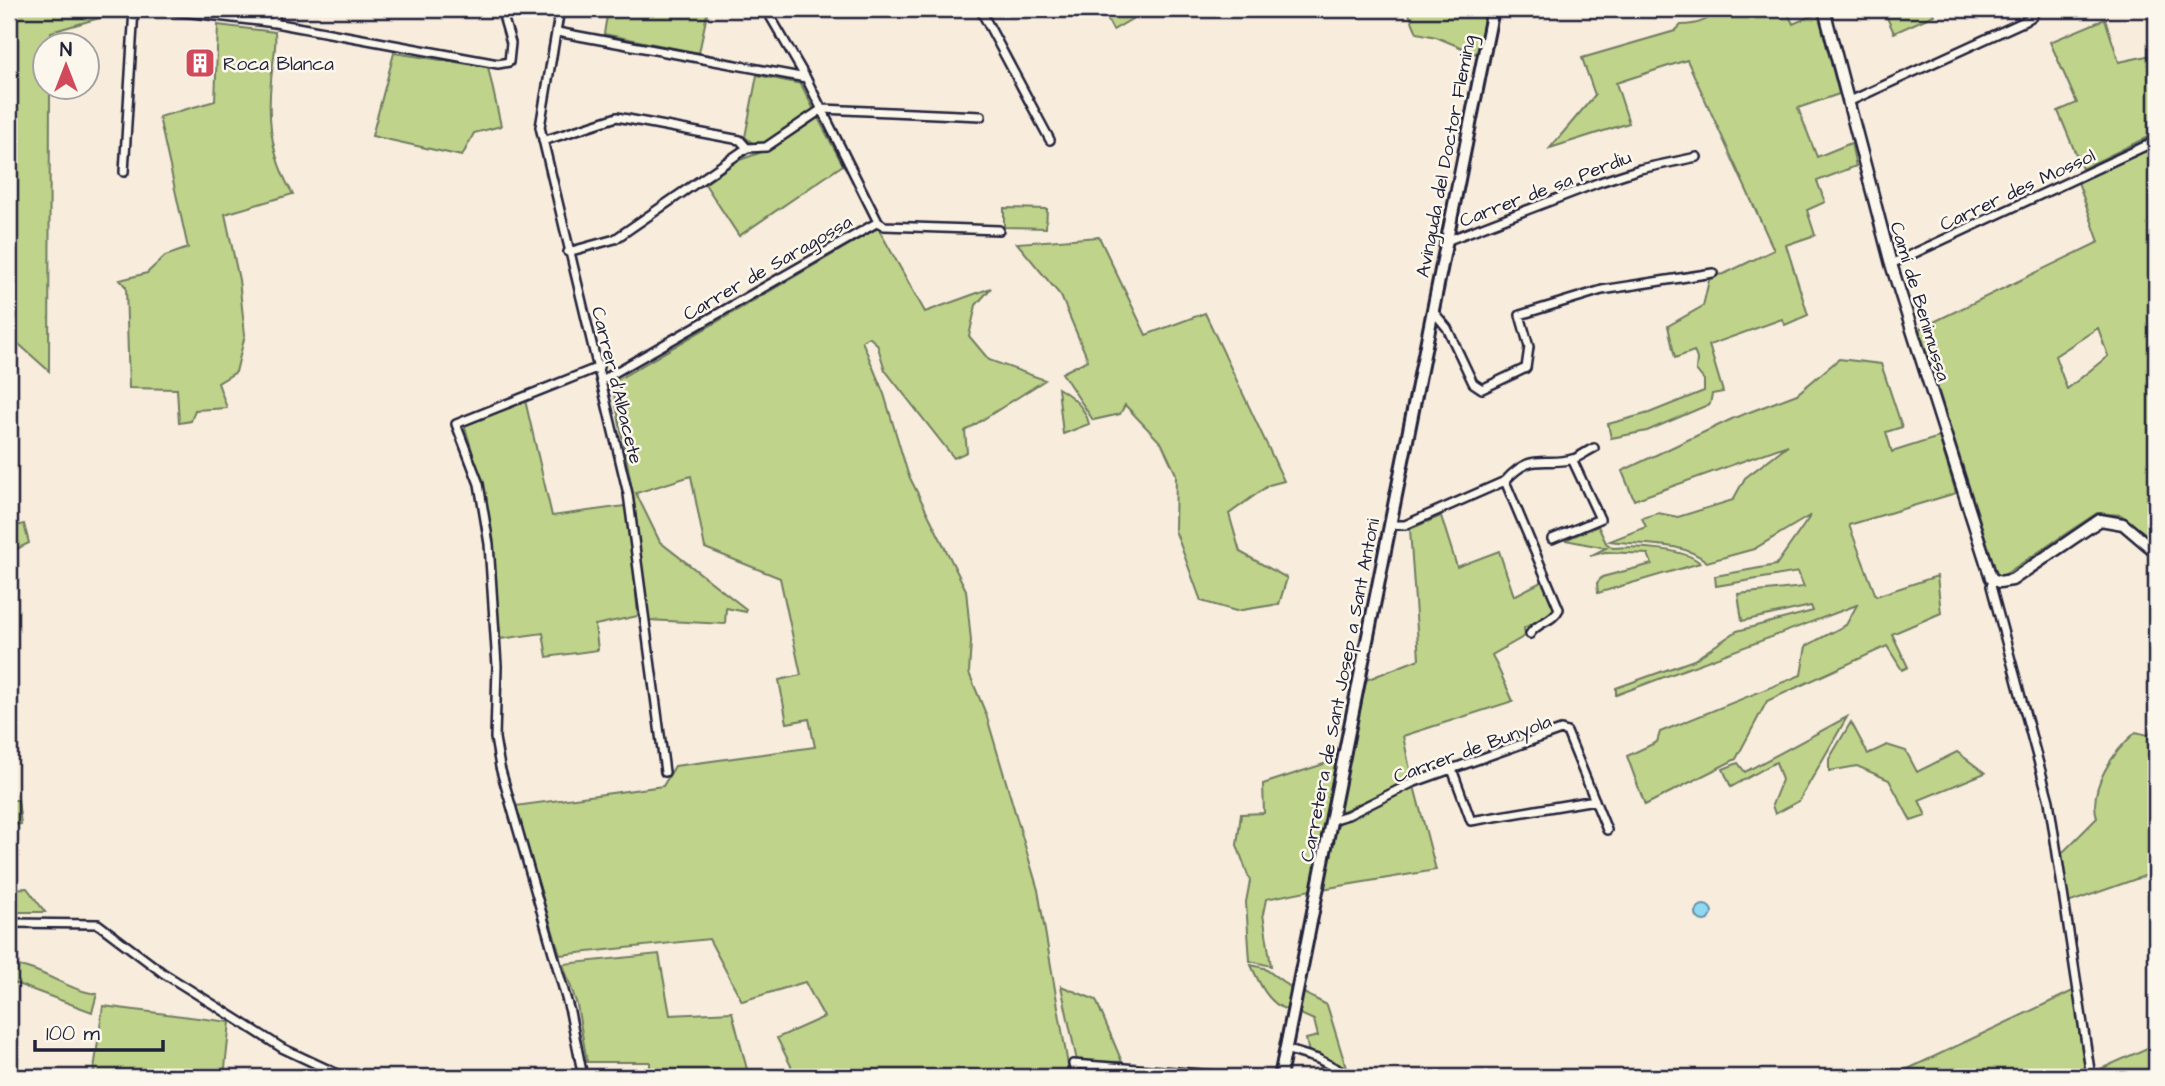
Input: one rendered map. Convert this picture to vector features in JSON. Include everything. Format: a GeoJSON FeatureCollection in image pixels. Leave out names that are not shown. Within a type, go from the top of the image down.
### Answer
{"type":"FeatureCollection","features":[{"type":"Feature","properties":{"kind":"main road","name":"Avinguda del Doctor Fleming"},"geometry":{"type":"LineString","coordinates":[[1432,311],[1493,9]]}},
{"type":"Feature","properties":{"kind":"main road","name":"Carretera de Sant Josep a Sant Antoni"},"geometry":{"type":"LineString","coordinates":[[1280,1077],[1432,311]]}},
{"type":"Feature","properties":{"kind":"street"},"geometry":{"type":"LineString","coordinates":[[124,172],[134,9]]}},
{"type":"Feature","properties":{"kind":"street"},"geometry":{"type":"LineString","coordinates":[[158,9],[275,23],[498,64],[509,62],[511,43],[501,9]]}},
{"type":"Feature","properties":{"kind":"street"},"geometry":{"type":"LineString","coordinates":[[275,9],[275,23]]}},
{"type":"Feature","properties":{"kind":"street","name":"Carrer d'Albacete"},"geometry":{"type":"LineString","coordinates":[[560,9],[540,127],[630,506],[642,619],[665,772]]}},
{"type":"Feature","properties":{"kind":"street"},"geometry":{"type":"LineString","coordinates":[[766,9],[806,78],[878,222]]}},
{"type":"Feature","properties":{"kind":"street"},"geometry":{"type":"LineString","coordinates":[[980,9],[1050,140]]}},
{"type":"Feature","properties":{"kind":"street","name":"Camí de Benimussa"},"geometry":{"type":"LineString","coordinates":[[1825,9],[1891,264],[1994,581]]}},
{"type":"Feature","properties":{"kind":"street"},"geometry":{"type":"LineString","coordinates":[[1847,102],[2025,21],[2033,16],[2036,9]]}},
{"type":"Feature","properties":{"kind":"street"},"geometry":{"type":"LineString","coordinates":[[2152,9],[2156,28]]}},
{"type":"Feature","properties":{"kind":"street"},"geometry":{"type":"LineString","coordinates":[[557,32],[806,78]]}},
{"type":"Feature","properties":{"kind":"street"},"geometry":{"type":"LineString","coordinates":[[568,252],[615,239],[747,148],[766,146],[822,109],[981,116]]}},
{"type":"Feature","properties":{"kind":"street"},"geometry":{"type":"LineString","coordinates":[[543,141],[617,117],[740,140],[747,148]]}},
{"type":"Feature","properties":{"kind":"street","name":"Carrer des Mossol"},"geometry":{"type":"LineString","coordinates":[[1891,264],[2156,141]]}},
{"type":"Feature","properties":{"kind":"street","name":"Carrer de sa Perdiu"},"geometry":{"type":"LineString","coordinates":[[1446,241],[1600,182],[1640,169],[1697,158]]}},
{"type":"Feature","properties":{"kind":"street","name":"Carrer de Saragossa"},"geometry":{"type":"LineString","coordinates":[[602,380],[878,222],[884,226],[999,230]]}},
{"type":"Feature","properties":{"kind":"street"},"geometry":{"type":"LineString","coordinates":[[1432,311],[1447,328],[1473,383],[1482,390],[1526,368],[1529,347],[1520,315],[1602,290],[1713,273]]}},
{"type":"Feature","properties":{"kind":"street"},"geometry":{"type":"LineString","coordinates":[[583,1077],[570,1012],[500,767],[495,738],[497,666],[489,544],[479,484],[456,424],[598,367]]}},
{"type":"Feature","properties":{"kind":"street"},"geometry":{"type":"LineString","coordinates":[[1390,525],[1405,525],[1505,481],[1516,469],[1531,462],[1572,459],[1594,448]]}},
{"type":"Feature","properties":{"kind":"street"},"geometry":{"type":"LineString","coordinates":[[1552,539],[1600,519],[1572,459]]}},
{"type":"Feature","properties":{"kind":"street"},"geometry":{"type":"LineString","coordinates":[[1505,481],[1559,609],[1556,616],[1533,629],[1530,634]]}},
{"type":"Feature","properties":{"kind":"street"},"geometry":{"type":"LineString","coordinates":[[2091,1077],[2049,801],[1991,586],[1994,581],[2012,579],[2100,520],[2123,524],[2156,552]]}},
{"type":"Feature","properties":{"kind":"street","name":"Carrer de Bunyola"},"geometry":{"type":"LineString","coordinates":[[1331,820],[1348,815],[1412,783],[1561,730],[1567,732],[1607,830]]}},
{"type":"Feature","properties":{"kind":"street"},"geometry":{"type":"LineString","coordinates":[[1452,769],[1471,821],[1595,800]]}},
{"type":"Feature","properties":{"kind":"street"},"geometry":{"type":"LineString","coordinates":[[9,923],[98,924],[194,992],[282,1048],[344,1077]]}},
{"type":"Feature","properties":{"kind":"street"},"geometry":{"type":"LineString","coordinates":[[1285,1049],[1318,1059],[1353,1077]]}},
{"type":"Feature","properties":{"kind":"street"},"geometry":{"type":"LineString","coordinates":[[1075,1077],[1073,1064],[1241,1077]]}},
{"type":"Feature","properties":{"kind":"green space"},"geometry":{"type":"Polygon","coordinates":[[[9,9],[130,9],[51,32],[32,32],[32,102],[50,102],[49,371],[12,338],[9,315],[9,9]]]}},
{"type":"Feature","properties":{"kind":"green space"},"geometry":{"type":"Polygon","coordinates":[[[608,9],[708,9],[699,53],[604,34],[608,9]]]}},
{"type":"Feature","properties":{"kind":"green space"},"geometry":{"type":"Polygon","coordinates":[[[1102,9],[1139,9],[1142,13],[1113,30],[1102,9]]]}},
{"type":"Feature","properties":{"kind":"green space"},"geometry":{"type":"Polygon","coordinates":[[[1407,9],[1487,9],[1479,55],[1436,37],[1417,33],[1407,9]]]}},
{"type":"Feature","properties":{"kind":"green space"},"geometry":{"type":"Polygon","coordinates":[[[1723,9],[1786,9],[1793,24],[1818,13],[1839,94],[1798,108],[1817,157],[1851,143],[1856,166],[1817,181],[1825,202],[1807,210],[1815,235],[1786,245],[1808,315],[1785,325],[1782,319],[1709,345],[1723,392],[1712,394],[1710,404],[1647,431],[1611,438],[1608,424],[1649,413],[1704,391],[1704,380],[1696,370],[1697,359],[1694,351],[1675,358],[1668,326],[1703,306],[1710,276],[1724,274],[1774,250],[1687,60],[1616,83],[1629,123],[1550,148],[1595,95],[1582,58],[1675,31],[1681,25],[1704,21],[1723,9]]]}},
{"type":"Feature","properties":{"kind":"green space"},"geometry":{"type":"Polygon","coordinates":[[[1883,9],[1931,9],[1934,15],[1894,33],[1883,9]]]}},
{"type":"Feature","properties":{"kind":"green space"},"geometry":{"type":"Polygon","coordinates":[[[2105,19],[2119,62],[2156,54],[2156,133],[2082,169],[2058,111],[2077,103],[2050,42],[2105,19]]]}},
{"type":"Feature","properties":{"kind":"green space"},"geometry":{"type":"Polygon","coordinates":[[[218,25],[275,32],[270,96],[271,125],[280,167],[293,194],[225,214],[239,280],[245,335],[236,372],[218,383],[227,408],[195,410],[191,421],[179,423],[177,389],[129,388],[126,287],[120,280],[147,273],[165,256],[188,248],[159,117],[215,101],[218,25]]]}},
{"type":"Feature","properties":{"kind":"green space"},"geometry":{"type":"Polygon","coordinates":[[[394,53],[488,67],[501,126],[474,133],[462,156],[372,136],[394,53]]]}},
{"type":"Feature","properties":{"kind":"green space"},"geometry":{"type":"Polygon","coordinates":[[[757,75],[801,84],[814,110],[764,143],[755,145],[745,137],[757,75]]]}},
{"type":"Feature","properties":{"kind":"green space"},"geometry":{"type":"Polygon","coordinates":[[[818,118],[843,165],[739,236],[705,184],[737,161],[773,148],[818,118]]]}},
{"type":"Feature","properties":{"kind":"green space"},"geometry":{"type":"Polygon","coordinates":[[[2148,150],[2156,172],[2156,473],[2147,496],[2150,537],[2121,515],[2097,513],[2001,577],[1997,574],[1919,329],[2099,242],[2078,182],[2148,150]],[[2098,328],[2055,356],[2067,389],[2108,356],[2098,328]]]}},
{"type":"Feature","properties":{"kind":"green space"},"geometry":{"type":"Polygon","coordinates":[[[1004,208],[1047,209],[1046,228],[1004,227],[1004,208]]]}},
{"type":"Feature","properties":{"kind":"green space"},"geometry":{"type":"Polygon","coordinates":[[[878,228],[925,312],[991,288],[976,305],[969,336],[989,360],[1045,380],[965,431],[967,452],[954,458],[885,370],[877,344],[869,337],[862,341],[884,394],[908,474],[966,590],[971,641],[969,673],[986,714],[1038,890],[1070,1077],[837,1077],[823,1073],[795,1074],[777,1038],[824,1017],[805,982],[742,1001],[709,939],[560,955],[515,806],[663,786],[675,766],[815,747],[809,719],[787,723],[779,680],[801,675],[780,578],[705,548],[691,476],[636,493],[660,542],[746,609],[746,612],[726,608],[725,624],[648,620],[633,494],[612,383],[878,228]]]}},
{"type":"Feature","properties":{"kind":"green space"},"geometry":{"type":"Polygon","coordinates":[[[1099,237],[1146,335],[1205,313],[1284,481],[1269,485],[1229,514],[1240,552],[1287,578],[1279,604],[1236,611],[1201,601],[1175,530],[1176,474],[1162,444],[1125,405],[1120,414],[1093,420],[1062,373],[1088,360],[1061,296],[1017,243],[1099,237]]]}},
{"type":"Feature","properties":{"kind":"green space"},"geometry":{"type":"Polygon","coordinates":[[[1839,359],[1881,364],[1902,427],[1886,432],[1892,452],[1939,437],[1956,493],[1849,525],[1876,596],[1937,576],[1941,613],[1892,634],[1908,667],[1902,670],[1887,646],[1767,701],[1736,759],[1645,805],[1627,756],[1657,742],[1660,732],[1801,675],[1806,646],[1846,625],[1857,605],[1616,695],[1616,688],[1694,660],[1737,631],[1813,611],[1811,606],[1742,621],[1738,594],[1804,587],[1798,572],[1716,586],[1715,576],[1776,565],[1811,515],[1754,549],[1707,562],[1697,555],[1673,547],[1610,541],[1646,527],[1642,518],[1658,513],[1678,517],[1733,500],[1745,478],[1788,445],[1634,500],[1622,471],[1734,418],[1797,394],[1839,359]]]}},
{"type":"Feature","properties":{"kind":"green space"},"geometry":{"type":"Polygon","coordinates":[[[1058,388],[1077,403],[1089,424],[1063,434],[1058,388]]]}},
{"type":"Feature","properties":{"kind":"green space"},"geometry":{"type":"Polygon","coordinates":[[[525,400],[552,516],[624,506],[629,519],[638,616],[595,625],[598,650],[547,657],[543,633],[500,639],[489,530],[479,478],[464,424],[525,400]]]}},
{"type":"Feature","properties":{"kind":"green space"},"geometry":{"type":"Polygon","coordinates":[[[1441,516],[1457,567],[1499,551],[1514,596],[1543,581],[1555,611],[1524,628],[1525,636],[1492,655],[1513,701],[1403,736],[1412,779],[1339,813],[1366,680],[1419,659],[1410,529],[1441,516]]]}},
{"type":"Feature","properties":{"kind":"green space"},"geometry":{"type":"Polygon","coordinates":[[[24,524],[29,543],[9,553],[9,528],[24,524]]]}},
{"type":"Feature","properties":{"kind":"green space"},"geometry":{"type":"Polygon","coordinates":[[[1598,526],[1606,543],[1613,548],[1671,551],[1700,563],[1598,593],[1597,583],[1602,577],[1652,564],[1648,554],[1605,552],[1590,556],[1606,548],[1565,540],[1598,526]]]}},
{"type":"Feature","properties":{"kind":"green space"},"geometry":{"type":"Polygon","coordinates":[[[1847,717],[1799,801],[1775,814],[1772,805],[1782,780],[1776,762],[1731,787],[1723,769],[1738,763],[1745,772],[1847,717]]]}},
{"type":"Feature","properties":{"kind":"green space"},"geometry":{"type":"Polygon","coordinates":[[[1851,722],[1868,754],[1887,745],[1906,751],[1917,772],[1957,752],[1985,773],[1919,800],[1926,816],[1911,821],[1889,780],[1857,766],[1829,771],[1829,759],[1851,722]]]}},
{"type":"Feature","properties":{"kind":"green space"},"geometry":{"type":"Polygon","coordinates":[[[2156,723],[2156,872],[2068,903],[2060,855],[2097,818],[2096,794],[2105,770],[2119,749],[2136,732],[2148,735],[2156,723]]]}},
{"type":"Feature","properties":{"kind":"green space"},"geometry":{"type":"Polygon","coordinates":[[[1336,760],[1311,890],[1266,899],[1263,914],[1271,966],[1250,961],[1246,902],[1250,881],[1237,845],[1241,814],[1264,813],[1263,784],[1336,760]]]}},
{"type":"Feature","properties":{"kind":"green space"},"geometry":{"type":"Polygon","coordinates":[[[1414,786],[1436,870],[1322,889],[1334,826],[1414,786]]]}},
{"type":"Feature","properties":{"kind":"green space"},"geometry":{"type":"Polygon","coordinates":[[[9,800],[18,800],[21,824],[9,825],[9,800]]]}},
{"type":"Feature","properties":{"kind":"green space"},"geometry":{"type":"Polygon","coordinates":[[[27,888],[45,912],[9,912],[9,889],[27,888]]]}},
{"type":"Feature","properties":{"kind":"green space"},"geometry":{"type":"Polygon","coordinates":[[[659,954],[670,1015],[732,1012],[749,1077],[650,1077],[650,1062],[587,1062],[577,1005],[563,964],[659,954]]]}},
{"type":"Feature","properties":{"kind":"green space"},"geometry":{"type":"Polygon","coordinates":[[[9,965],[31,969],[74,988],[97,994],[92,1012],[9,981],[9,965]]]}},
{"type":"Feature","properties":{"kind":"green space"},"geometry":{"type":"Polygon","coordinates":[[[1251,965],[1264,968],[1289,986],[1292,990],[1288,1010],[1270,998],[1251,965]]]}},
{"type":"Feature","properties":{"kind":"green space"},"geometry":{"type":"Polygon","coordinates":[[[1061,986],[1096,1000],[1122,1062],[1077,1061],[1061,986]]]}},
{"type":"Feature","properties":{"kind":"green space"},"geometry":{"type":"Polygon","coordinates":[[[2077,989],[2089,1075],[1891,1077],[2077,989]]]}},
{"type":"Feature","properties":{"kind":"green space"},"geometry":{"type":"Polygon","coordinates":[[[1302,992],[1327,1005],[1346,1067],[1309,1053],[1306,1039],[1318,1036],[1314,1020],[1298,1013],[1302,992]]]}},
{"type":"Feature","properties":{"kind":"green space"},"geometry":{"type":"Polygon","coordinates":[[[103,1006],[230,1022],[224,1077],[93,1077],[103,1006]]]}},
{"type":"Feature","properties":{"kind":"green space"},"geometry":{"type":"Polygon","coordinates":[[[2156,1044],[2156,1077],[2097,1077],[2096,1071],[2156,1044]]]}},
{"type":"Feature","properties":{"kind":"green space"},"geometry":{"type":"Polygon","coordinates":[[[1325,1065],[1349,1077],[1304,1077],[1325,1065]]]}},
{"type":"Feature","properties":{"kind":"water"},"geometry":{"type":"Polygon","coordinates":[[[1704,905],[1710,907],[1710,919],[1704,921],[1698,919],[1696,913],[1698,907],[1704,905]]]}},
{"type":"Feature","properties":{"kind":"place","name":"Roca Blanca"},"geometry":{"type":"Point","coordinates":[200,63]}}]}
